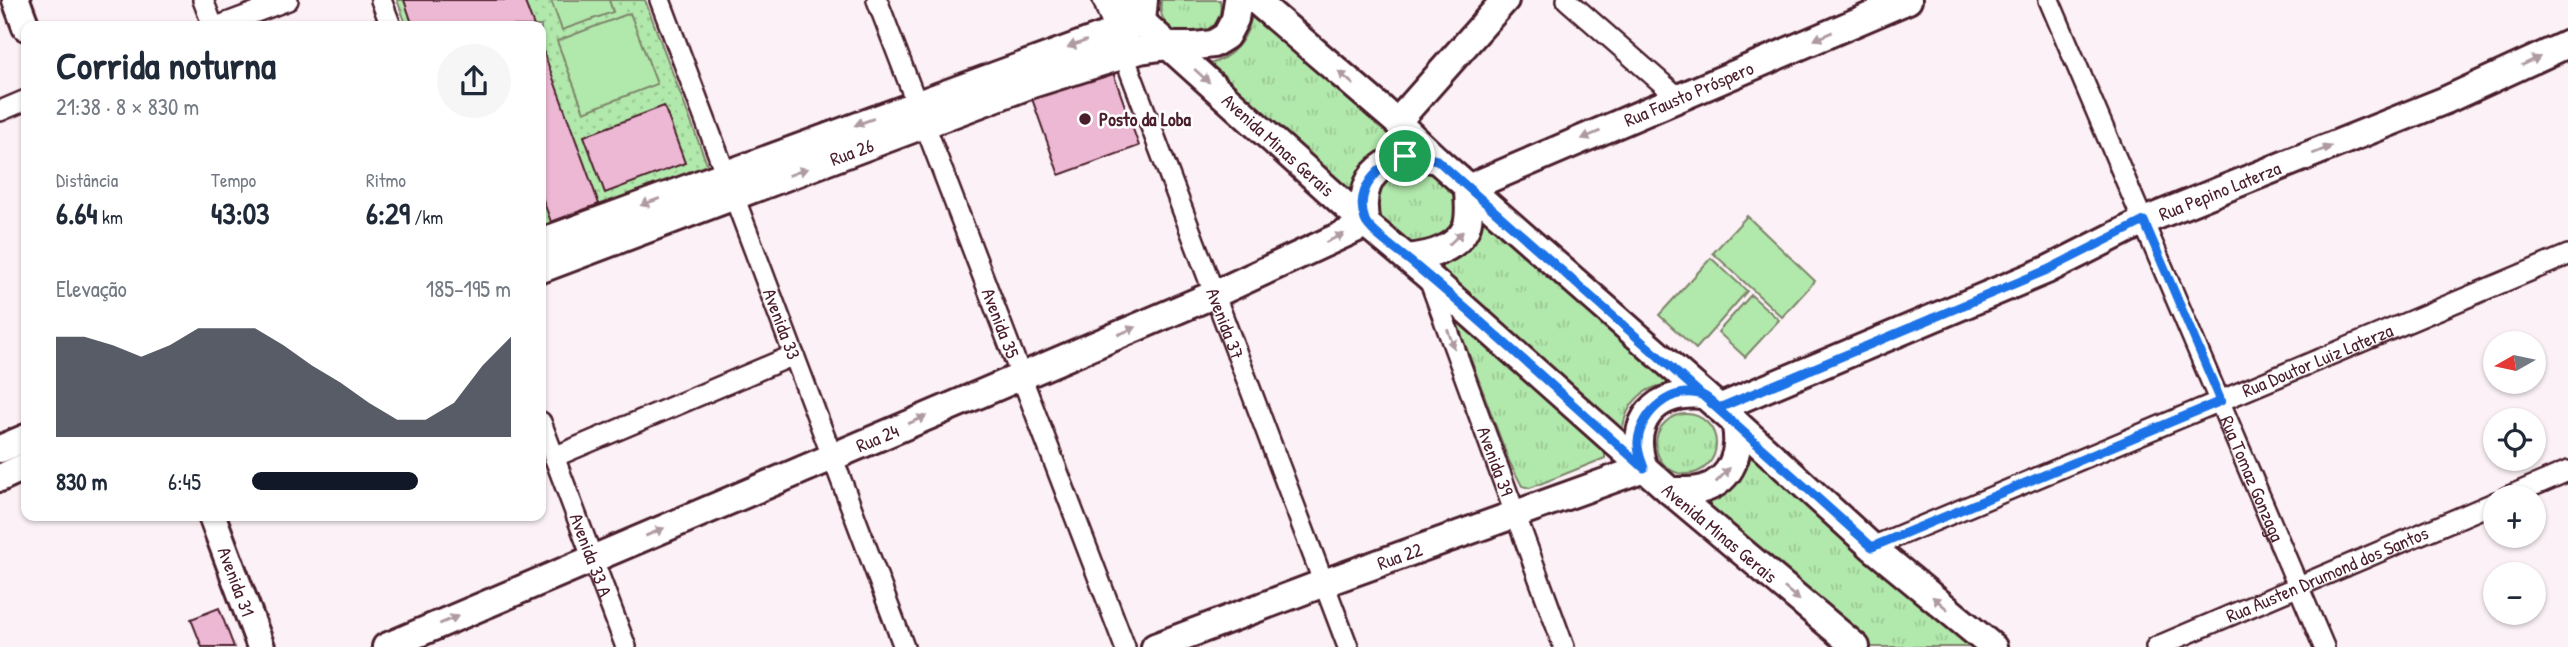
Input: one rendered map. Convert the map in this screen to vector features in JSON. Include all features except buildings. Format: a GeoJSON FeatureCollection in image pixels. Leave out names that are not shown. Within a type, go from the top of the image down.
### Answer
{"type":"FeatureCollection","features":[{"type":"Feature","properties":{"kind":"street"},"geometry":{"type":"LineString","coordinates":[[16,0],[24,21]]}},
{"type":"Feature","properties":{"kind":"street"},"geometry":{"type":"LineString","coordinates":[[203,0],[211,21]]}},
{"type":"Feature","properties":{"kind":"street"},"geometry":{"type":"LineString","coordinates":[[232,21],[288,0]]}},
{"type":"Feature","properties":{"kind":"street"},"geometry":{"type":"LineString","coordinates":[[381,0],[389,21]]}},
{"type":"Feature","properties":{"kind":"street","name":"Avenida 33"},"geometry":{"type":"LineString","coordinates":[[660,0],[904,647]]}},
{"type":"Feature","properties":{"kind":"street","name":"Avenida 35"},"geometry":{"type":"LineString","coordinates":[[877,0],[1125,647]]}},
{"type":"Feature","properties":{"kind":"street","name":"Avenida 37"},"geometry":{"type":"LineString","coordinates":[[1103,0],[1348,647]]}},
{"type":"Feature","properties":{"kind":"street","name":"Avenida Minas Gerais"},"geometry":{"type":"LineString","coordinates":[[1114,0],[1143,11],[1168,46],[1366,224],[1670,491],[1856,647]]}},
{"type":"Feature","properties":{"kind":"street","name":"Rua 26"},"geometry":{"type":"LineString","coordinates":[[546,266],[604,232],[1118,43],[1168,46],[1213,44],[1226,36],[1235,19],[1238,0]]}},
{"type":"Feature","properties":{"kind":"street"},"geometry":{"type":"LineString","coordinates":[[1255,0],[1397,122],[1872,547],[1993,647]]}},
{"type":"Feature","properties":{"kind":"street"},"geometry":{"type":"LineString","coordinates":[[1397,122],[1505,0]]}},
{"type":"Feature","properties":{"kind":"street"},"geometry":{"type":"LineString","coordinates":[[1567,0],[1679,98]]}},
{"type":"Feature","properties":{"kind":"street","name":"Rua Tomaz Gonzaga"},"geometry":{"type":"LineString","coordinates":[[2049,0],[2324,647]]}},
{"type":"Feature","properties":{"kind":"street","name":"Rua Fausto Próspero"},"geometry":{"type":"LineString","coordinates":[[1468,188],[1679,98],[1890,3]]}},
{"type":"Feature","properties":{"kind":"street","name":"Rua 26"},"geometry":{"type":"LineString","coordinates":[[1118,43],[1143,11]]}},
{"type":"Feature","properties":{"kind":"street","name":"Rua Pepino Laterza"},"geometry":{"type":"LineString","coordinates":[[1719,408],[2047,270],[2144,221],[2446,100],[2568,44]]}},
{"type":"Feature","properties":{"kind":"street"},"geometry":{"type":"LineString","coordinates":[[0,111],[21,102]]}},
{"type":"Feature","properties":{"kind":"street"},"geometry":{"type":"LineString","coordinates":[[1366,224],[1364,195],[1379,169],[1405,156],[1437,160]]}},
{"type":"Feature","properties":{"kind":"street"},"geometry":{"type":"LineString","coordinates":[[1407,258],[1424,257],[1440,251],[1466,229],[1469,211],[1468,188]]}},
{"type":"Feature","properties":{"kind":"street","name":"Rua 24"},"geometry":{"type":"LineString","coordinates":[[386,647],[1215,294],[1366,224]]}},
{"type":"Feature","properties":{"kind":"street","name":"Rua 26"},"geometry":{"type":"LineString","coordinates":[[546,241],[604,232]]}},
{"type":"Feature","properties":{"kind":"street","name":"Rua Doutor Luiz Laterza"},"geometry":{"type":"LineString","coordinates":[[1872,547],[2568,255]]}},
{"type":"Feature","properties":{"kind":"street","name":"Avenida 39"},"geometry":{"type":"LineString","coordinates":[[1427,275],[1564,647]]}},
{"type":"Feature","properties":{"kind":"street"},"geometry":{"type":"LineString","coordinates":[[554,457],[794,355]]}},
{"type":"Feature","properties":{"kind":"street"},"geometry":{"type":"LineString","coordinates":[[1644,468],[1638,451],[1638,440],[1644,419],[1651,411],[1679,394],[1719,408],[1738,433],[1736,456],[1724,476],[1704,489],[1670,491]]}},
{"type":"Feature","properties":{"kind":"street","name":"Avenida 33 A"},"geometry":{"type":"LineString","coordinates":[[546,435],[626,647]]}},
{"type":"Feature","properties":{"kind":"street"},"geometry":{"type":"LineString","coordinates":[[0,449],[21,440]]}},
{"type":"Feature","properties":{"kind":"street"},"geometry":{"type":"LineString","coordinates":[[0,478],[21,468]]}},
{"type":"Feature","properties":{"kind":"street","name":"Rua 22"},"geometry":{"type":"LineString","coordinates":[[1155,647],[1644,468]]}},
{"type":"Feature","properties":{"kind":"street"},"geometry":{"type":"LineString","coordinates":[[2535,485],[2568,471]]}},
{"type":"Feature","properties":{"kind":"street","name":"Rua Austen Drumond dos Santos"},"geometry":{"type":"LineString","coordinates":[[2156,647],[2483,507]]}},
{"type":"Feature","properties":{"kind":"street","name":"Avenida 31"},"geometry":{"type":"LineString","coordinates":[[214,521],[261,647]]}},
{"type":"Feature","properties":{"kind":"green space"},"geometry":{"type":"Polygon","coordinates":[[[397,0],[645,0],[708,167],[546,228],[546,21],[405,21],[397,0]]]}},
{"type":"Feature","properties":{"kind":"green space"},"geometry":{"type":"Polygon","coordinates":[[[551,0],[609,0],[613,12],[562,30],[551,0]]]}},
{"type":"Feature","properties":{"kind":"green space"},"geometry":{"type":"Polygon","coordinates":[[[1161,0],[1220,0],[1219,15],[1213,26],[1203,33],[1179,33],[1168,26],[1162,15],[1161,0]]]}},
{"type":"Feature","properties":{"kind":"green space"},"geometry":{"type":"Polygon","coordinates":[[[1253,9],[1412,151],[1358,204],[1203,66],[1223,58],[1238,46],[1248,30],[1253,9]]]}},
{"type":"Feature","properties":{"kind":"green space"},"geometry":{"type":"Polygon","coordinates":[[[630,13],[657,84],[584,112],[557,41],[630,13]]]}},
{"type":"Feature","properties":{"kind":"green space"},"geometry":{"type":"Polygon","coordinates":[[[1427,165],[1456,194],[1457,210],[1452,236],[1416,248],[1403,243],[1385,226],[1379,219],[1375,205],[1378,190],[1387,172],[1427,165]]]}},
{"type":"Feature","properties":{"kind":"green space"},"geometry":{"type":"Polygon","coordinates":[[[1477,208],[1675,384],[1653,388],[1637,398],[1626,415],[1622,437],[1427,265],[1477,208]]]}},
{"type":"Feature","properties":{"kind":"green space"},"geometry":{"type":"Polygon","coordinates":[[[1747,216],[1815,281],[1782,317],[1713,253],[1747,216]]]}},
{"type":"Feature","properties":{"kind":"green space"},"geometry":{"type":"Polygon","coordinates":[[[1711,258],[1747,291],[1696,349],[1659,315],[1711,258]]]}},
{"type":"Feature","properties":{"kind":"green space"},"geometry":{"type":"Polygon","coordinates":[[[1751,295],[1779,320],[1745,357],[1718,332],[1751,295]]]}},
{"type":"Feature","properties":{"kind":"green space"},"geometry":{"type":"Polygon","coordinates":[[[1455,317],[1605,450],[1605,458],[1530,488],[1522,486],[1509,461],[1455,317]]]}},
{"type":"Feature","properties":{"kind":"green space"},"geometry":{"type":"Polygon","coordinates":[[[1680,414],[1692,414],[1711,427],[1716,444],[1714,456],[1703,469],[1692,474],[1680,474],[1661,461],[1656,450],[1656,438],[1669,419],[1680,414]]]}},
{"type":"Feature","properties":{"kind":"green space"},"geometry":{"type":"Polygon","coordinates":[[[1749,448],[1974,647],[1860,647],[1699,506],[1728,492],[1739,478],[1749,448]]]}},
{"type":"Feature","properties":{"kind":"place","name":"Posto da Loba"},"geometry":{"type":"Point","coordinates":[1085,119]}},
{"type":"Feature","properties":{"kind":"route"},"geometry":{"type":"LineString","coordinates":[[1405,156],[1379,169],[1370,181],[1364,195],[1366,224],[1644,468],[1638,451],[1640,430],[1651,411],[1669,398],[1679,394],[1704,395],[1719,408],[2047,270],[2144,221],[2221,401],[1872,547],[1735,422],[1704,395],[1622,324],[1437,160],[1405,156]]}}]}
